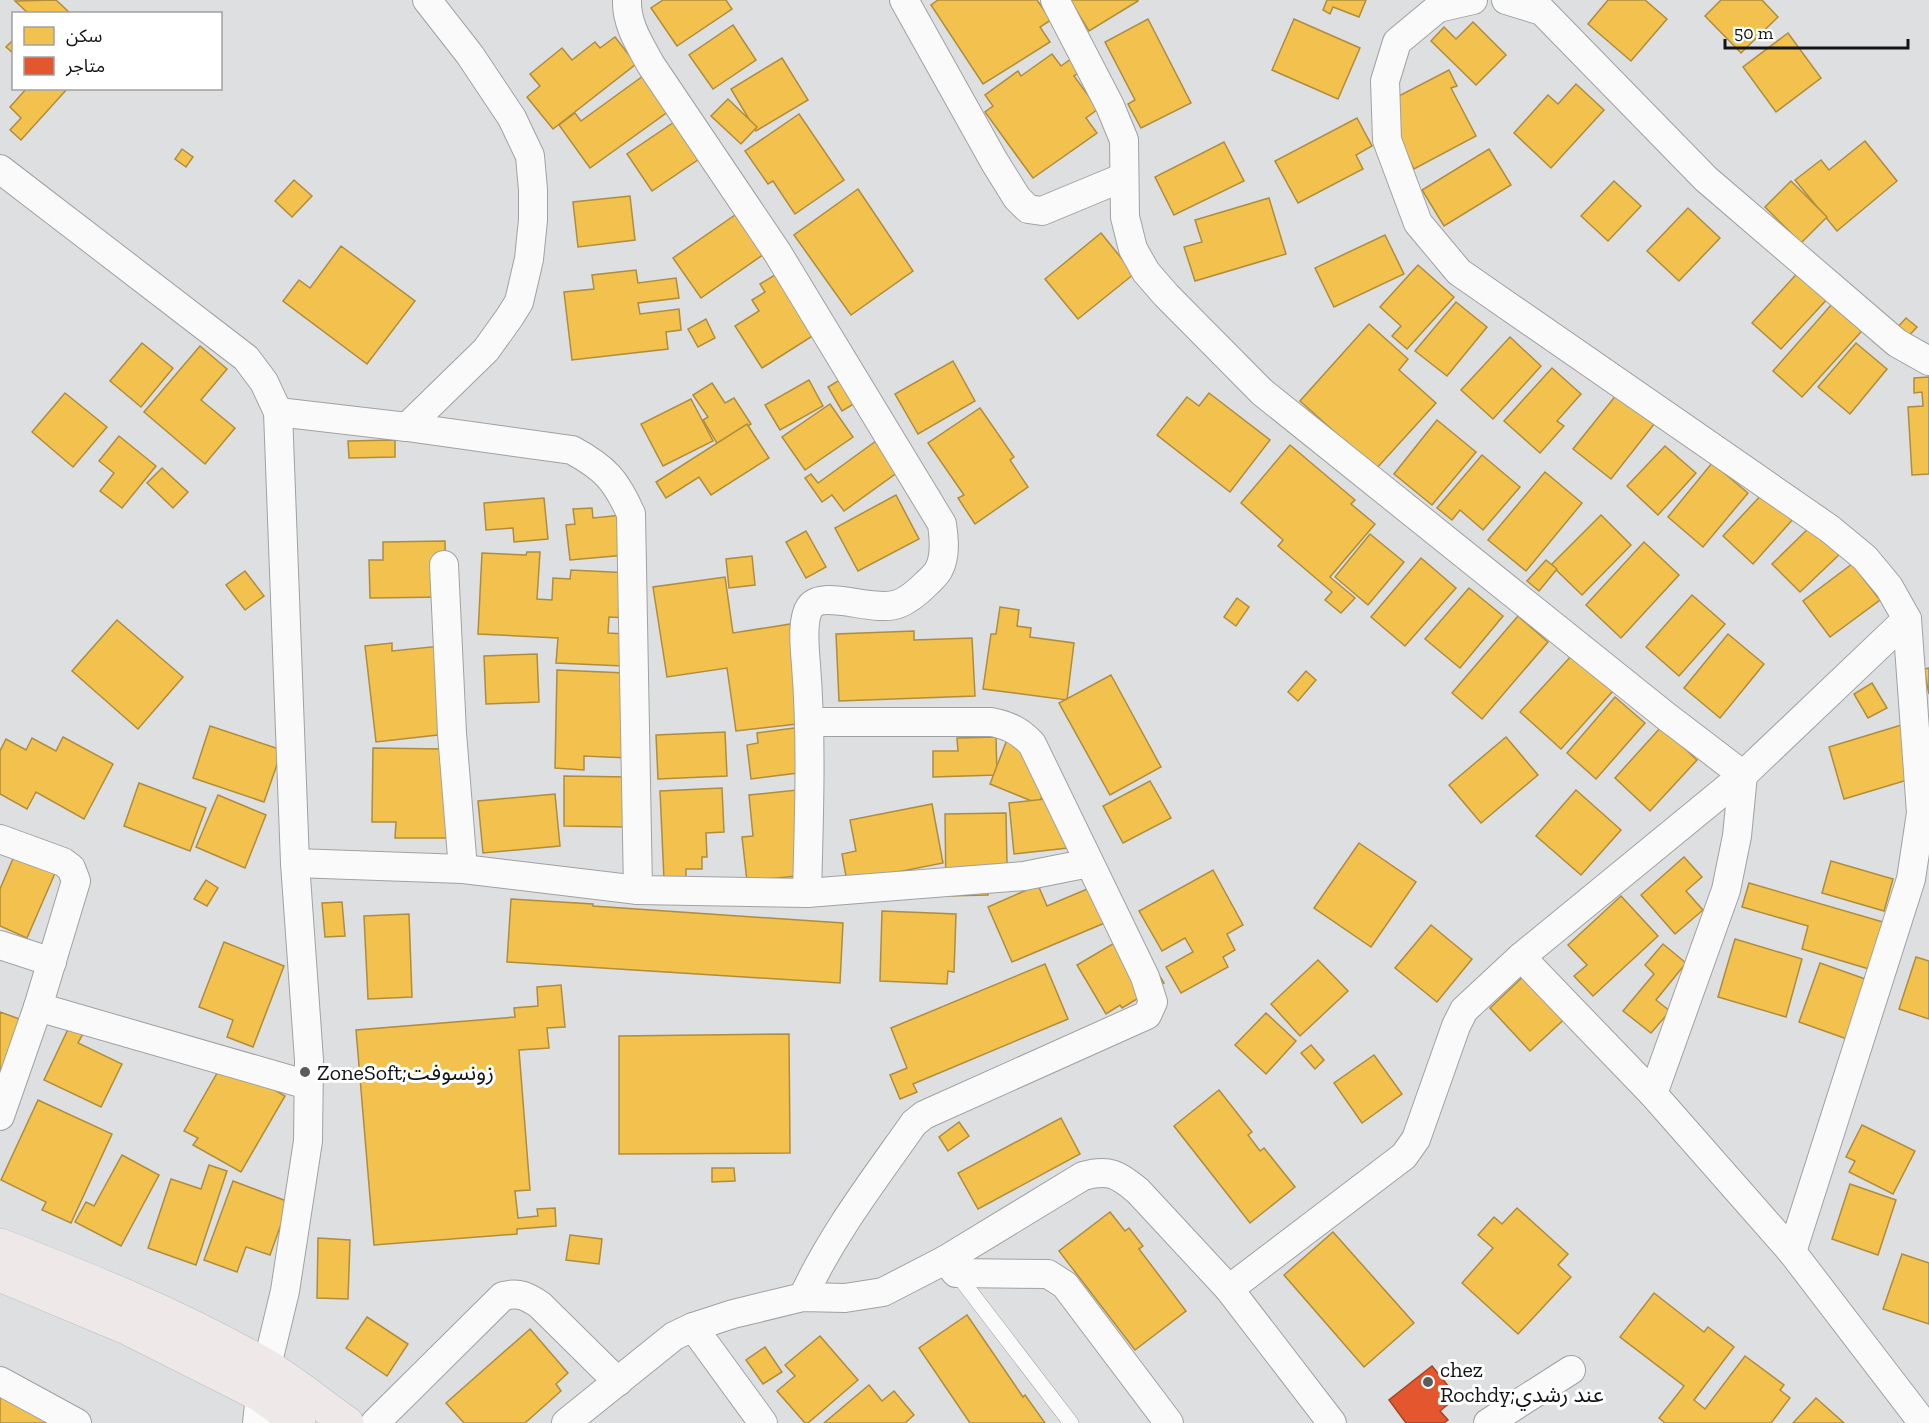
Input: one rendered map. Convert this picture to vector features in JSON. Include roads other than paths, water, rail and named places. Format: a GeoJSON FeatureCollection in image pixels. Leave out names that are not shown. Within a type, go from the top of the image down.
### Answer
{"type":"FeatureCollection","features":[{"type":"Feature","properties":{"kind":"main road"},"geometry":{"type":"LineString","coordinates":[[0,1245],[78,1275],[165,1313],[299,1423]]}},
{"type":"Feature","properties":{"kind":"main road"},"geometry":{"type":"LineString","coordinates":[[0,1275],[127,1328],[261,1394],[347,1423]]}},
{"type":"Feature","properties":{"kind":"street"},"geometry":{"type":"LineString","coordinates":[[407,427],[486,350],[519,302],[529,259],[533,220],[530,156],[526,146],[512,118],[470,55],[427,0]]}},
{"type":"Feature","properties":{"kind":"street"},"geometry":{"type":"LineString","coordinates":[[627,0],[633,33],[651,65],[777,252],[942,524],[945,545],[939,569],[916,594],[898,604],[881,607],[831,599],[817,601],[810,607],[805,639],[810,722],[807,893]]}},
{"type":"Feature","properties":{"kind":"street"},"geometry":{"type":"LineString","coordinates":[[904,0],[994,161],[1017,198],[1028,209],[1042,211],[1124,177]]}},
{"type":"Feature","properties":{"kind":"street"},"geometry":{"type":"LineString","coordinates":[[1055,0],[1110,106],[1124,140],[1125,217],[1133,249],[1146,272],[1166,295],[1262,392],[1667,717],[1743,775]]}},
{"type":"Feature","properties":{"kind":"street"},"geometry":{"type":"LineString","coordinates":[[1473,0],[1438,8],[1397,42],[1384,81],[1387,140],[1418,223],[1459,272],[1830,529],[1865,558],[1889,587],[1907,620],[1925,814],[1911,879],[1792,1252]]}},
{"type":"Feature","properties":{"kind":"street"},"geometry":{"type":"LineString","coordinates":[[1506,0],[1542,11],[1706,179],[1897,343],[1929,361]]}},
{"type":"Feature","properties":{"kind":"street"},"geometry":{"type":"LineString","coordinates":[[3,177],[246,358],[264,382],[278,412],[296,863],[309,1060],[308,1141],[285,1291],[261,1394]]}},
{"type":"Feature","properties":{"kind":"street"},"geometry":{"type":"LineString","coordinates":[[278,412],[572,450],[596,463],[611,477],[631,514],[638,890]]}},
{"type":"Feature","properties":{"kind":"street"},"geometry":{"type":"LineString","coordinates":[[444,565],[452,733],[463,869]]}},
{"type":"Feature","properties":{"kind":"street"},"geometry":{"type":"LineString","coordinates":[[1229,1289],[1404,1156],[1416,1139],[1456,1026],[1464,1010],[1521,957],[1743,775],[1907,620]]}},
{"type":"Feature","properties":{"kind":"street"},"geometry":{"type":"LineString","coordinates":[[803,1297],[838,1231],[914,1123],[924,1115],[1147,1015],[1153,1002],[1145,977],[1032,744],[1023,734],[1007,725],[990,722],[810,722]]}},
{"type":"Feature","properties":{"kind":"street"},"geometry":{"type":"LineString","coordinates":[[1653,1094],[1726,890],[1737,836],[1743,775]]}},
{"type":"Feature","properties":{"kind":"street"},"geometry":{"type":"LineString","coordinates":[[0,839],[63,862],[71,867],[76,881],[38,1007],[0,1116]]}},
{"type":"Feature","properties":{"kind":"street"},"geometry":{"type":"LineString","coordinates":[[296,863],[463,869],[638,890],[807,893],[1024,876],[1089,864]]}},
{"type":"Feature","properties":{"kind":"street"},"geometry":{"type":"LineString","coordinates":[[0,945],[52,962]]}},
{"type":"Feature","properties":{"kind":"street"},"geometry":{"type":"LineString","coordinates":[[1521,957],[1653,1094],[1792,1252],[1923,1423]]}},
{"type":"Feature","properties":{"kind":"street"},"geometry":{"type":"LineString","coordinates":[[38,1007],[308,1085]]}},
{"type":"Feature","properties":{"kind":"street"},"geometry":{"type":"LineString","coordinates":[[566,1423],[674,1336],[693,1327],[733,1314],[803,1297],[845,1298],[883,1293],[950,1267],[1083,1176],[1101,1171],[1121,1177],[1138,1191],[1229,1289],[1332,1423]]}},
{"type":"Feature","properties":{"kind":"street"},"geometry":{"type":"LineString","coordinates":[[950,1267],[1048,1274],[1065,1285],[1169,1423]]}},
{"type":"Feature","properties":{"kind":"street"},"geometry":{"type":"LineString","coordinates":[[375,1423],[503,1296],[516,1293],[528,1296],[540,1305],[618,1382]]}},
{"type":"Feature","properties":{"kind":"street"},"geometry":{"type":"LineString","coordinates":[[693,1327],[763,1423]]}},
{"type":"Feature","properties":{"kind":"street"},"geometry":{"type":"LineString","coordinates":[[1488,1423],[1571,1370]]}},
{"type":"Feature","properties":{"kind":"street"},"geometry":{"type":"LineString","coordinates":[[0,1381],[77,1423]]}},
{"type":"Feature","properties":{"kind":"lane"},"geometry":{"type":"LineString","coordinates":[[950,1267],[1071,1423]]}},
{"type":"Feature","properties":{"kind":"place","name":"ZoneSoft;زونسوفت"},"geometry":{"type":"Point","coordinates":[305,1072]}},
{"type":"Feature","properties":{"kind":"place","name":"chez Rochdy;عند رشدي"},"geometry":{"type":"Point","coordinates":[1428,1382]}}]}
